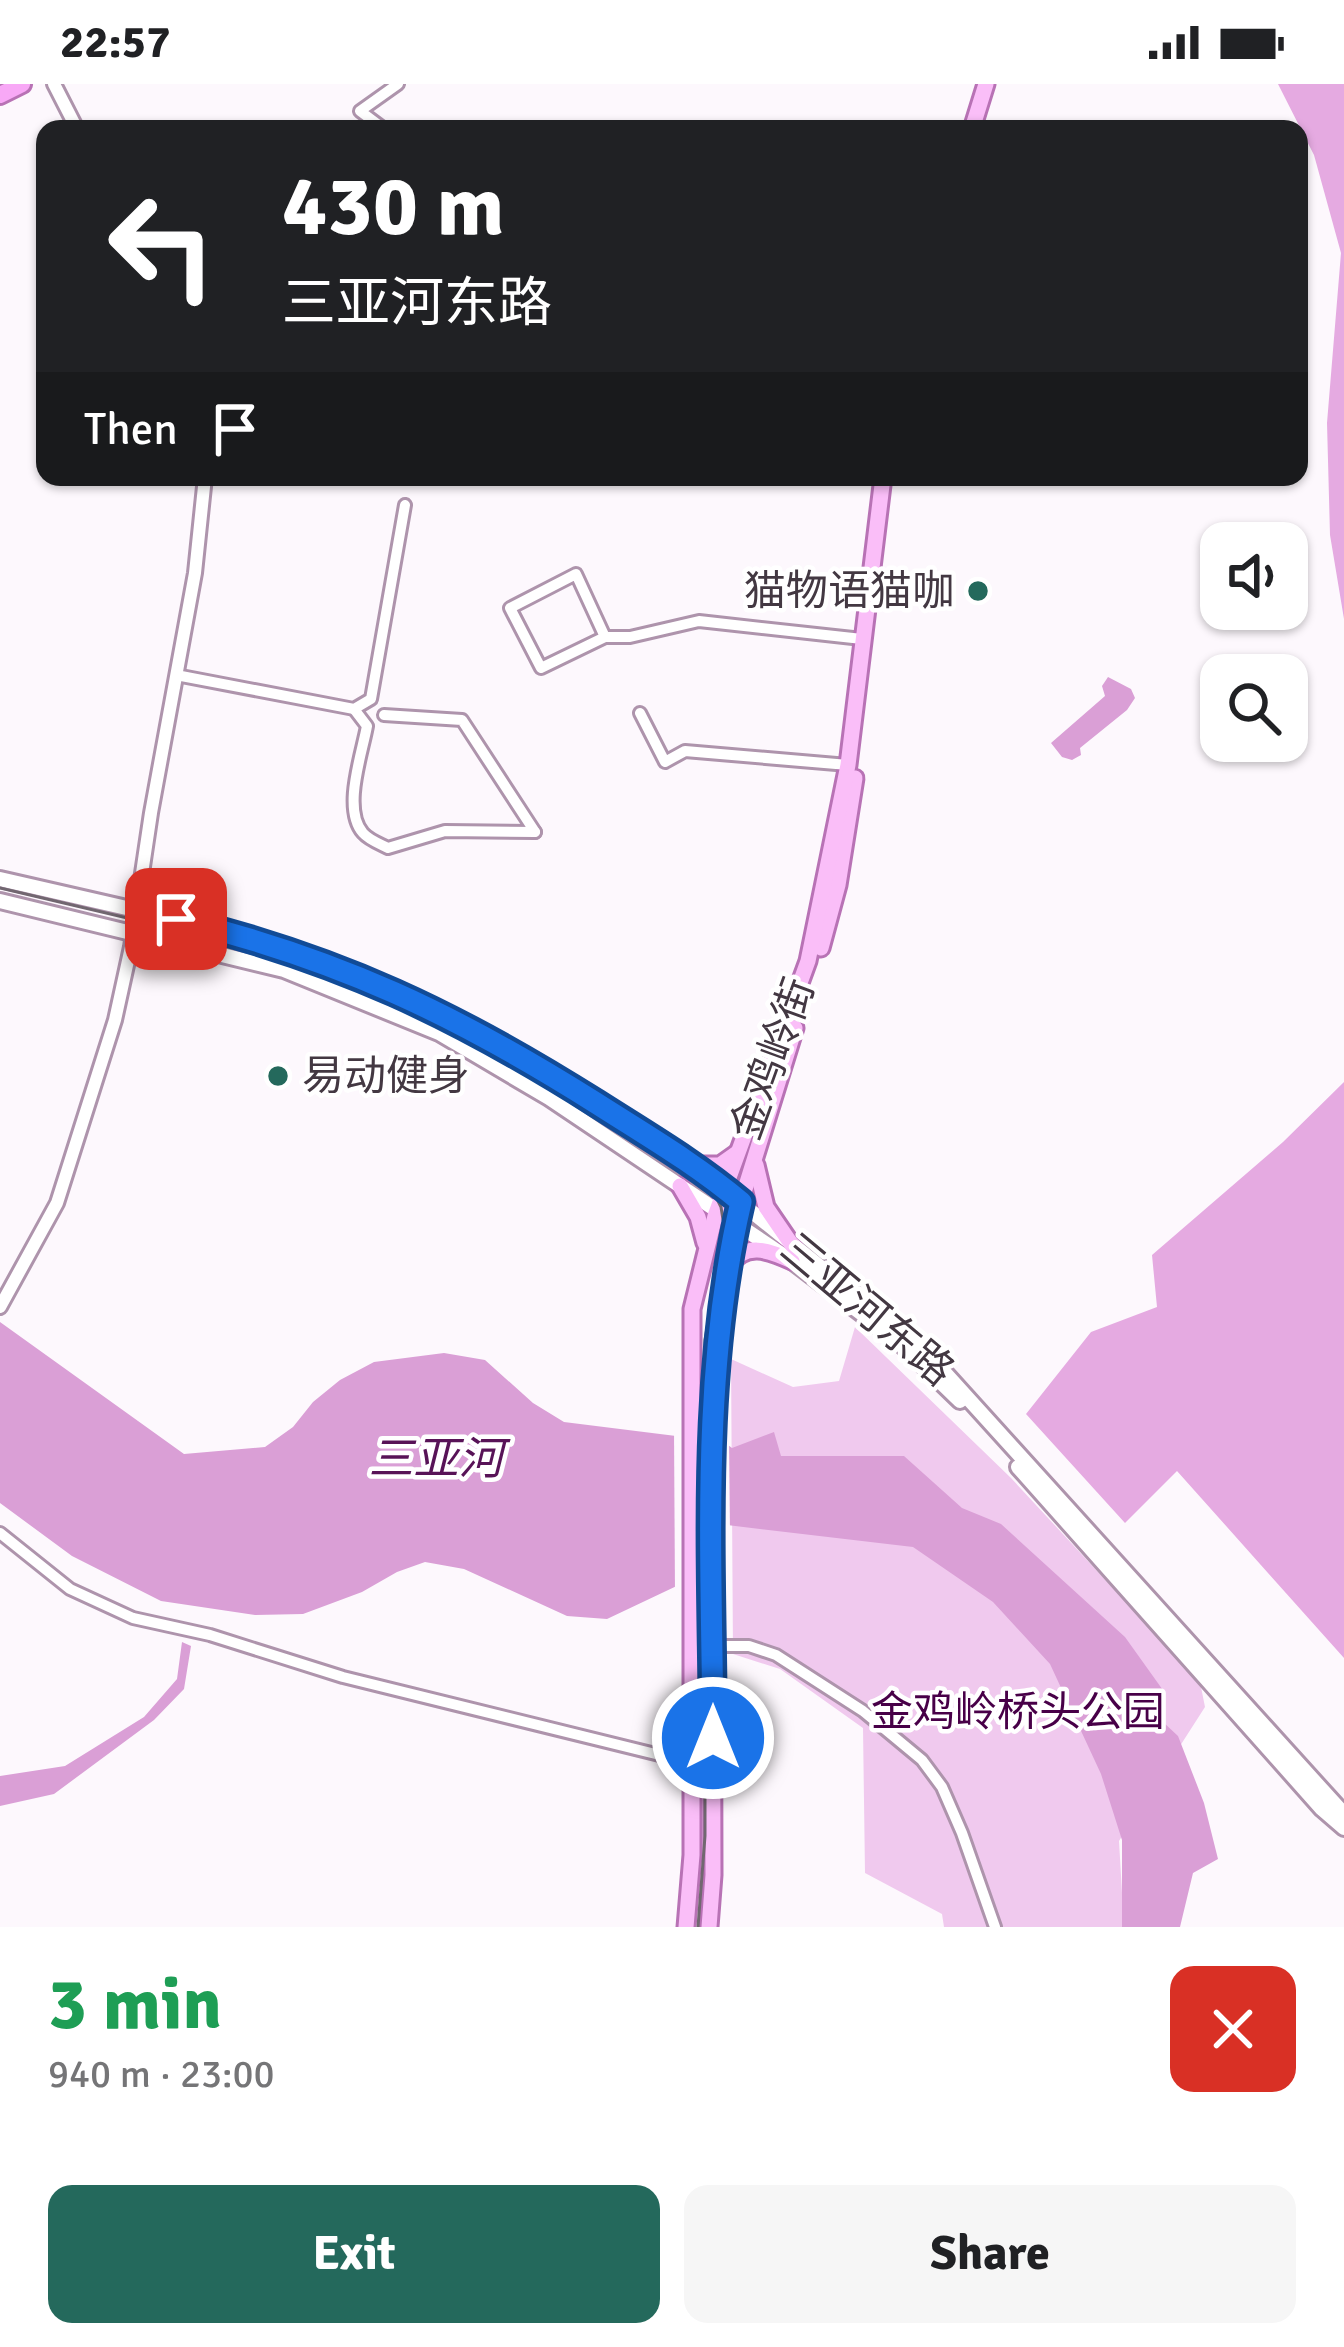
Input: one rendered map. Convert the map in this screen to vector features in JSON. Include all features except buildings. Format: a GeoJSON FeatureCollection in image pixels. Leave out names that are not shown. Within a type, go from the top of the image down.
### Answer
{"type":"FeatureCollection","features":[{"type":"Feature","properties":{"kind":"highway"},"geometry":{"type":"LineString","coordinates":[[0,95],[22,84]]}},
{"type":"Feature","properties":{"kind":"main road"},"geometry":{"type":"LineString","coordinates":[[979,120],[990,84]]}},
{"type":"Feature","properties":{"kind":"main road","name":"金鸡岭街"},"geometry":{"type":"LineString","coordinates":[[709,1927],[713,1875],[712,1418],[724,1275],[749,1150],[808,961],[848,765],[882,486]]}},
{"type":"Feature","properties":{"kind":"main road","name":"金鸡岭街"},"geometry":{"type":"LineString","coordinates":[[686,1927],[692,1855],[692,1309],[717,1209],[749,1150],[820,953],[838,885],[892,486]]}},
{"type":"Feature","properties":{"kind":"main road","name":"三亚河东路"},"geometry":{"type":"LineString","coordinates":[[0,879],[304,954],[430,1007],[525,1058],[694,1165],[958,1399],[1322,1809],[1344,1828]]}},
{"type":"Feature","properties":{"kind":"main road","name":"三亚河东路"},"geometry":{"type":"LineString","coordinates":[[0,902],[301,975],[408,1018],[515,1076],[736,1222],[793,1254],[927,1354],[1344,1814]]}},
{"type":"Feature","properties":{"kind":"main road"},"geometry":{"type":"LineString","coordinates":[[694,1165],[720,1165],[749,1150],[762,1196],[793,1254]]}},
{"type":"Feature","properties":{"kind":"main road"},"geometry":{"type":"LineString","coordinates":[[680,1186],[698,1217],[705,1245]]}},
{"type":"Feature","properties":{"kind":"main road"},"geometry":{"type":"LineString","coordinates":[[724,1275],[738,1254],[766,1249],[793,1254]]}},
{"type":"Feature","properties":{"kind":"street"},"geometry":{"type":"LineString","coordinates":[[54,84],[72,120]]}},
{"type":"Feature","properties":{"kind":"street"},"geometry":{"type":"LineString","coordinates":[[372,120],[360,111],[398,84]]}},
{"type":"Feature","properties":{"kind":"street"},"geometry":{"type":"LineString","coordinates":[[0,1306],[57,1203],[110,1039],[138,910],[195,572],[204,486]]}},
{"type":"Feature","properties":{"kind":"street"},"geometry":{"type":"LineString","coordinates":[[354,709],[370,699],[405,505]]}},
{"type":"Feature","properties":{"kind":"street"},"geometry":{"type":"LineString","coordinates":[[605,637],[576,574],[510,608],[541,668],[605,637],[630,637],[700,621],[862,639]]}},
{"type":"Feature","properties":{"kind":"street"},"geometry":{"type":"LineString","coordinates":[[176,675],[354,709],[367,726],[355,820],[365,836],[388,848],[445,831],[536,832],[462,720],[384,715],[367,726]]}},
{"type":"Feature","properties":{"kind":"street"},"geometry":{"type":"LineString","coordinates":[[370,699],[384,715]]}},
{"type":"Feature","properties":{"kind":"street"},"geometry":{"type":"LineString","coordinates":[[640,713],[664,761],[685,751],[848,765]]}},
{"type":"Feature","properties":{"kind":"street"},"geometry":{"type":"LineString","coordinates":[[0,1533],[70,1589],[133,1618],[210,1635],[343,1677],[692,1763]]}},
{"type":"Feature","properties":{"kind":"street"},"geometry":{"type":"LineString","coordinates":[[712,1646],[749,1646],[776,1654],[862,1711],[922,1760],[942,1787],[995,1927]]}},
{"type":"Feature","properties":{"kind":"green space","name":"金鸡岭桥头公园"},"geometry":{"type":"Polygon","coordinates":[[[855,1327],[1011,1478],[1200,1682],[1205,1707],[1119,1841],[1124,1927],[944,1927],[942,1914],[865,1873],[863,1728],[780,1669],[733,1654],[731,1359],[793,1387],[839,1381],[855,1327]]]}},
{"type":"Feature","properties":{"kind":"shaded area"},"geometry":{"type":"Polygon","coordinates":[[[1278,84],[1344,84],[1344,619],[1330,535],[1327,423],[1341,253],[1308,143],[1308,120],[1296,120],[1278,84]]]}},
{"type":"Feature","properties":{"kind":"shaded area"},"geometry":{"type":"Polygon","coordinates":[[[1344,1082],[1344,1658],[1177,1471],[1125,1523],[1026,1414],[1091,1332],[1157,1307],[1152,1255],[1283,1142],[1344,1082]]]}},
{"type":"Feature","properties":{"kind":"water"},"geometry":{"type":"Polygon","coordinates":[[[1108,677],[1131,689],[1135,698],[1080,748],[1081,755],[1072,760],[1062,757],[1051,743],[1105,696],[1102,686],[1108,677]]]}},
{"type":"Feature","properties":{"kind":"water","name":"三亚河"},"geometry":{"type":"Polygon","coordinates":[[[0,1322],[184,1454],[265,1447],[293,1427],[340,1380],[374,1362],[444,1353],[485,1360],[533,1403],[564,1422],[724,1442],[732,1448],[774,1432],[781,1456],[904,1456],[962,1508],[1001,1524],[1125,1637],[1165,1693],[1159,1707],[1163,1722],[1178,1736],[1204,1803],[1218,1859],[1193,1873],[1180,1927],[1122,1927],[1122,1840],[1101,1774],[1050,1664],[993,1602],[913,1547],[727,1525],[702,1574],[607,1619],[567,1616],[464,1569],[425,1562],[303,1614],[255,1615],[161,1601],[72,1556],[0,1503],[0,1322]]]}},
{"type":"Feature","properties":{"kind":"water"},"geometry":{"type":"Polygon","coordinates":[[[182,1642],[191,1646],[184,1689],[154,1720],[54,1794],[0,1806],[0,1776],[65,1766],[144,1717],[177,1679],[182,1642]]]}},
{"type":"Feature","properties":{"kind":"pier"},"geometry":{"type":"Polygon","coordinates":[[[674,1430],[729,1439],[730,1532],[706,1578],[675,1594],[674,1430]]]}},
{"type":"Feature","properties":{"kind":"tram line"},"geometry":{"type":"LineString","coordinates":[[0,888],[288,956],[363,984],[522,1066],[637,1136],[712,1189],[724,1226],[705,1340],[705,1836],[698,1927]]}},
{"type":"Feature","properties":{"kind":"place","name":"猫物语猫咖"},"geometry":{"type":"Point","coordinates":[978,591]}},
{"type":"Feature","properties":{"kind":"place","name":"易动健身"},"geometry":{"type":"Point","coordinates":[278,1076]}},
{"type":"Feature","properties":{"kind":"route"},"geometry":{"type":"LineString","coordinates":[[176,919],[304,954],[448,1016],[525,1058],[694,1165],[741,1202],[720,1298],[712,1418],[713,1738]]}}]}
